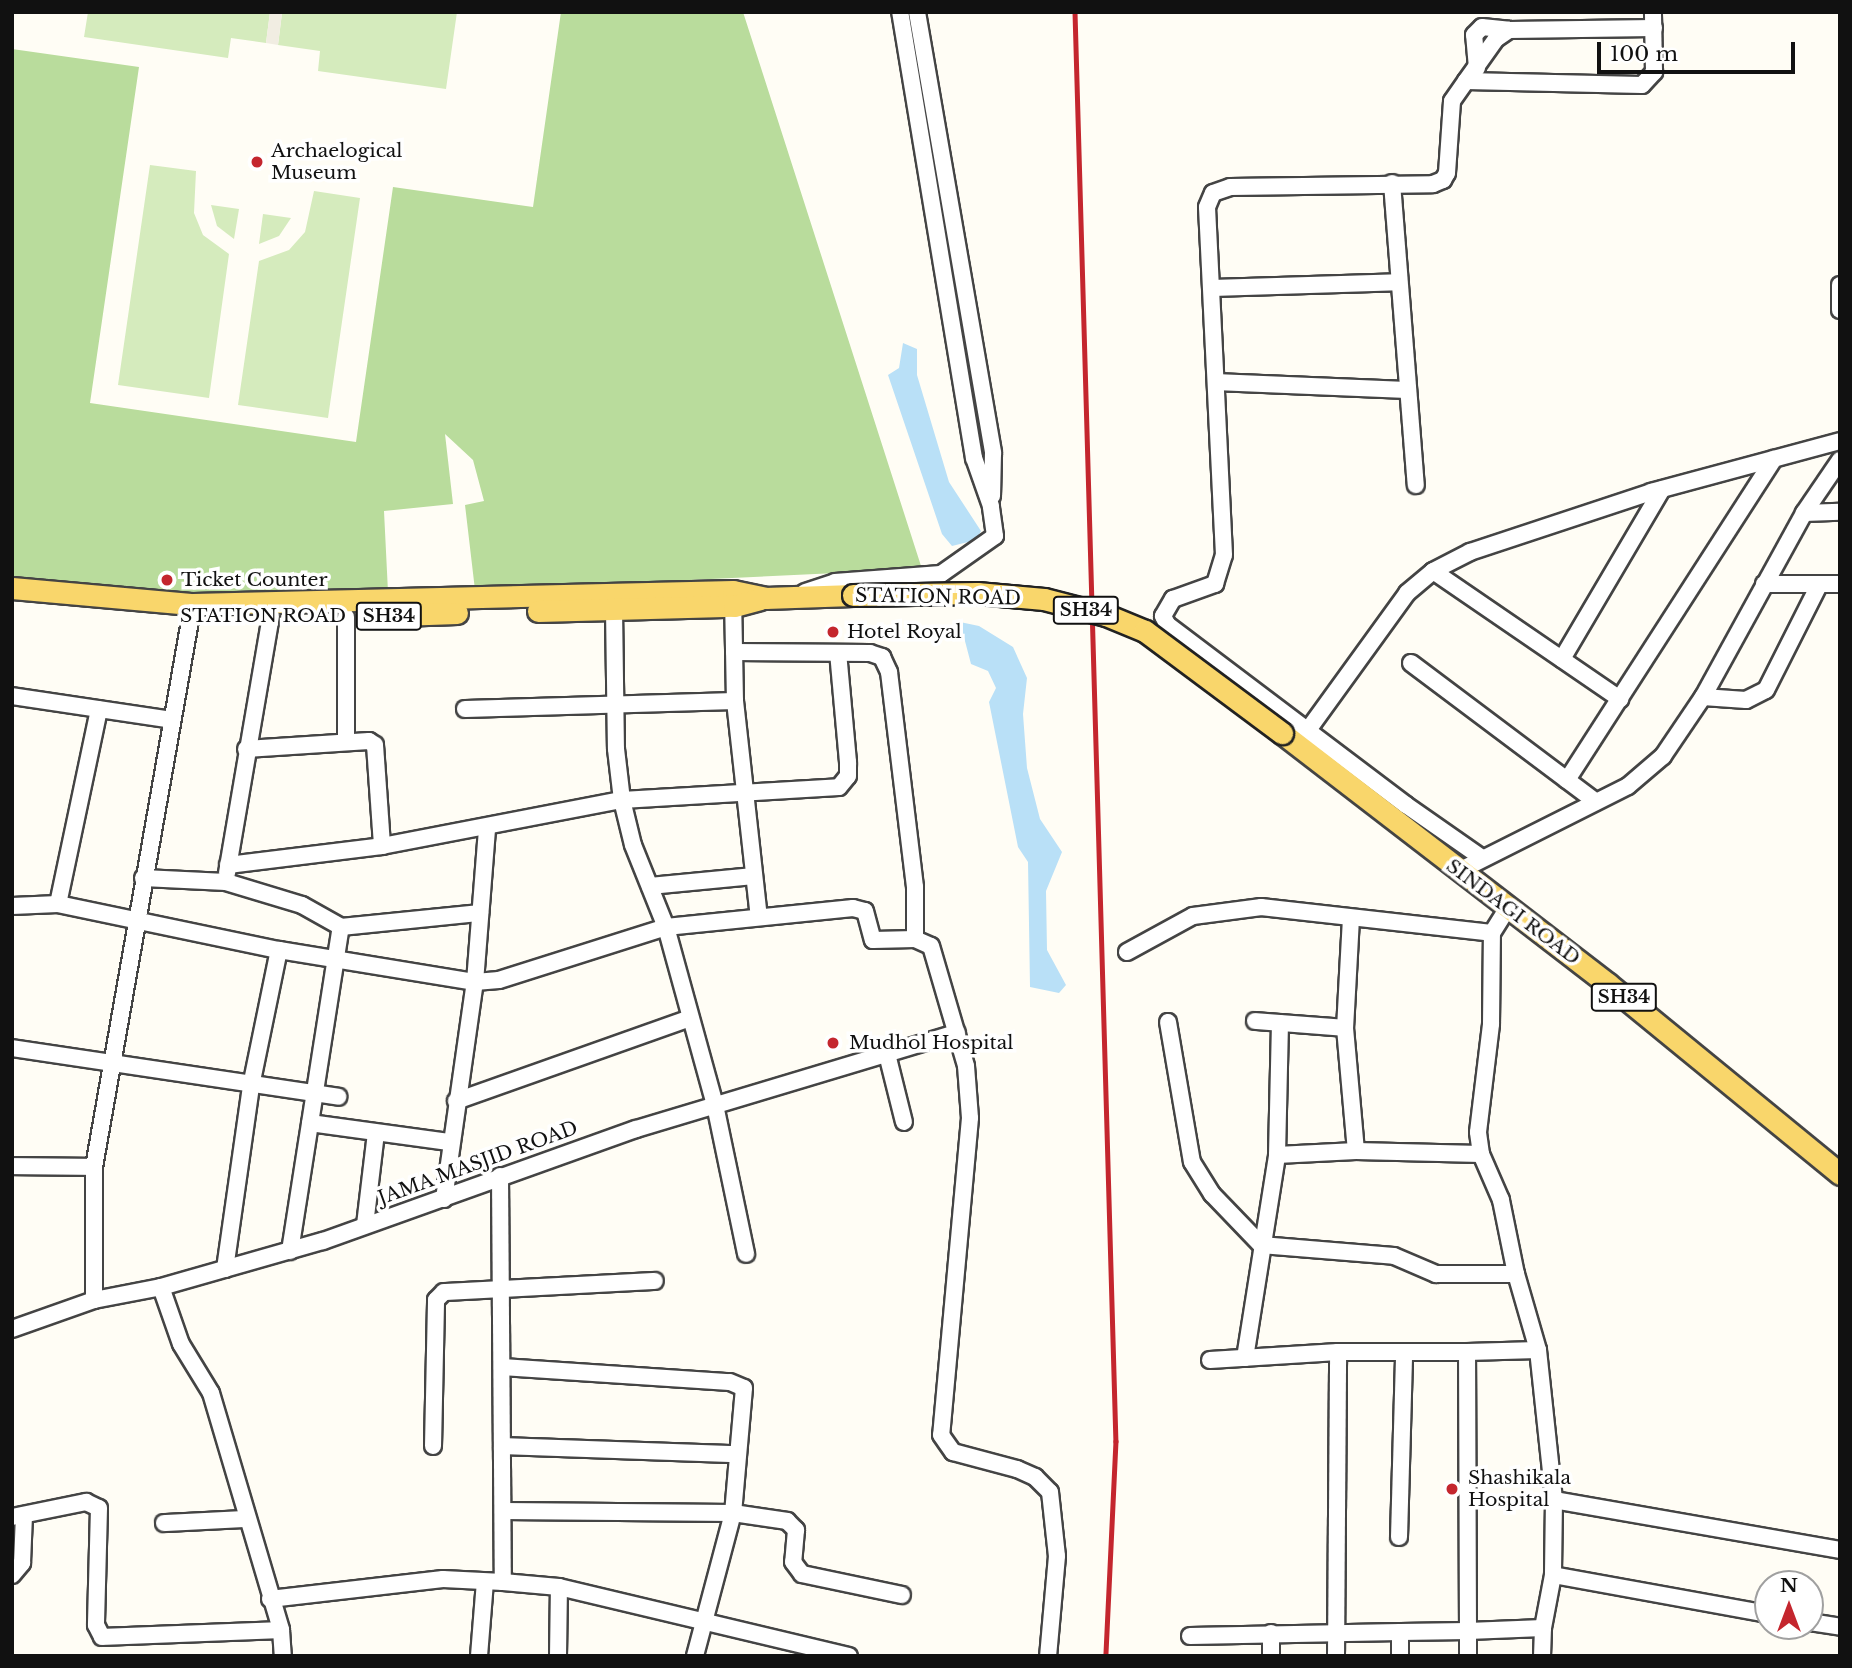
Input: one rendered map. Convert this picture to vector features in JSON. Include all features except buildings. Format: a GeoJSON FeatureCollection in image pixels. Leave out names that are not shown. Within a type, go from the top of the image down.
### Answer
{"type":"FeatureCollection","features":[{"type":"Feature","properties":{"kind":"main road","name":"STATION ROAD"},"geometry":{"type":"LineString","coordinates":[[12,588],[192,611],[977,593],[1044,599],[1106,615],[1145,631],[1194,664],[1282,733]]}},
{"type":"Feature","properties":{"kind":"main road","name":"STATION ROAD"},"geometry":{"type":"LineString","coordinates":[[12,602],[271,616],[346,617],[614,608],[733,598]]}},
{"type":"Feature","properties":{"kind":"main road","name":"SINDAGI ROAD"},"geometry":{"type":"LineString","coordinates":[[1282,733],[1508,907],[1840,1174]]}},
{"type":"Feature","properties":{"kind":"street"},"geometry":{"type":"LineString","coordinates":[[793,597],[835,582],[940,574],[993,541],[996,527],[975,458],[900,12]]}},
{"type":"Feature","properties":{"kind":"street"},"geometry":{"type":"LineString","coordinates":[[917,12],[993,453],[991,506]]}},
{"type":"Feature","properties":{"kind":"street"},"geometry":{"type":"LineString","coordinates":[[1595,12],[1596,29]]}},
{"type":"Feature","properties":{"kind":"street"},"geometry":{"type":"LineString","coordinates":[[1466,81],[1642,85],[1654,72],[1653,20],[1596,29],[1509,30],[1476,67],[1466,81],[1452,101],[1447,173],[1443,180],[1230,187],[1213,193],[1207,207],[1217,383],[1220,577],[1215,584],[1173,599],[1163,616],[1167,624],[1482,858]]}},
{"type":"Feature","properties":{"kind":"street"},"geometry":{"type":"LineString","coordinates":[[1476,67],[1487,81]]}},
{"type":"Feature","properties":{"kind":"street"},"geometry":{"type":"LineString","coordinates":[[1392,183],[1405,390],[1416,485]]}},
{"type":"Feature","properties":{"kind":"street"},"geometry":{"type":"LineString","coordinates":[[1212,288],[1398,282]]}},
{"type":"Feature","properties":{"kind":"street"},"geometry":{"type":"LineString","coordinates":[[1840,285],[1840,310]]}},
{"type":"Feature","properties":{"kind":"street"},"geometry":{"type":"LineString","coordinates":[[1217,383],[1405,390]]}},
{"type":"Feature","properties":{"kind":"street"},"geometry":{"type":"LineString","coordinates":[[1308,730],[1406,593],[1433,571],[1470,552],[1662,489],[1840,441]]}},
{"type":"Feature","properties":{"kind":"street"},"geometry":{"type":"LineString","coordinates":[[1567,780],[1774,459]]}},
{"type":"Feature","properties":{"kind":"street"},"geometry":{"type":"LineString","coordinates":[[1459,871],[1628,786],[1663,756],[1703,698],[1804,513],[1840,460]]}},
{"type":"Feature","properties":{"kind":"street"},"geometry":{"type":"LineString","coordinates":[[1562,659],[1662,489]]}},
{"type":"Feature","properties":{"kind":"street"},"geometry":{"type":"LineString","coordinates":[[1804,513],[1840,512]]}},
{"type":"Feature","properties":{"kind":"street"},"geometry":{"type":"LineString","coordinates":[[1433,571],[1620,699]]}},
{"type":"Feature","properties":{"kind":"street"},"geometry":{"type":"LineString","coordinates":[[1764,584],[1840,583]]}},
{"type":"Feature","properties":{"kind":"street"},"geometry":{"type":"LineString","coordinates":[[1703,698],[1746,700],[1766,690],[1819,585]]}},
{"type":"Feature","properties":{"kind":"street"},"geometry":{"type":"LineString","coordinates":[[733,598],[736,701],[759,917]]}},
{"type":"Feature","properties":{"kind":"street"},"geometry":{"type":"LineString","coordinates":[[614,608],[614,705],[622,800],[666,927],[715,1105],[746,1255]]}},
{"type":"Feature","properties":{"kind":"street"},"geometry":{"type":"LineString","coordinates":[[94,1300],[94,1167],[109,1061],[192,611]]}},
{"type":"Feature","properties":{"kind":"street"},"geometry":{"type":"LineString","coordinates":[[226,882],[246,748],[271,616]]}},
{"type":"Feature","properties":{"kind":"street"},"geometry":{"type":"LineString","coordinates":[[346,617],[346,741]]}},
{"type":"Feature","properties":{"kind":"street"},"geometry":{"type":"LineString","coordinates":[[734,652],[870,653],[882,657],[890,672],[915,887],[915,939]]}},
{"type":"Feature","properties":{"kind":"street"},"geometry":{"type":"LineString","coordinates":[[228,865],[382,846],[622,800],[745,793],[845,783],[848,762],[838,653]]}},
{"type":"Feature","properties":{"kind":"street"},"geometry":{"type":"LineString","coordinates":[[1411,663],[1596,802]]}},
{"type":"Feature","properties":{"kind":"street"},"geometry":{"type":"LineString","coordinates":[[12,696],[172,720]]}},
{"type":"Feature","properties":{"kind":"street"},"geometry":{"type":"LineString","coordinates":[[465,709],[736,701]]}},
{"type":"Feature","properties":{"kind":"street"},"geometry":{"type":"LineString","coordinates":[[58,904],[99,709]]}},
{"type":"Feature","properties":{"kind":"street"},"geometry":{"type":"LineString","coordinates":[[246,748],[362,740],[375,746],[382,846]]}},
{"type":"Feature","properties":{"kind":"street"},"geometry":{"type":"LineString","coordinates":[[444,1199],[449,1142],[475,982],[487,828]]}},
{"type":"Feature","properties":{"kind":"street"},"geometry":{"type":"LineString","coordinates":[[650,886],[754,876]]}},
{"type":"Feature","properties":{"kind":"street"},"geometry":{"type":"LineString","coordinates":[[143,878],[226,882],[302,905],[341,927],[463,915],[480,919]]}},
{"type":"Feature","properties":{"kind":"street"},"geometry":{"type":"LineString","coordinates":[[12,906],[58,904],[279,950],[475,982],[512,977],[666,927],[859,908],[865,911],[873,940],[915,939],[931,946],[967,1066],[970,1118],[941,1435],[953,1452],[1017,1469],[1035,1477],[1051,1492],[1057,1556],[1048,1656]]}},
{"type":"Feature","properties":{"kind":"street"},"geometry":{"type":"LineString","coordinates":[[1127,952],[1193,916],[1223,909],[1261,907],[1492,933]]}},
{"type":"Feature","properties":{"kind":"street"},"geometry":{"type":"LineString","coordinates":[[1508,907],[1492,933],[1491,1024],[1479,1109],[1481,1154],[1501,1200],[1516,1274],[1538,1350],[1554,1500],[1553,1575],[1543,1628],[1542,1656]]}},
{"type":"Feature","properties":{"kind":"street"},"geometry":{"type":"LineString","coordinates":[[1351,918],[1345,1028],[1356,1151]]}},
{"type":"Feature","properties":{"kind":"street"},"geometry":{"type":"LineString","coordinates":[[290,1251],[341,927]]}},
{"type":"Feature","properties":{"kind":"street"},"geometry":{"type":"LineString","coordinates":[[225,1269],[251,1086],[279,950]]}},
{"type":"Feature","properties":{"kind":"street"},"geometry":{"type":"LineString","coordinates":[[456,1101],[690,1018]]}},
{"type":"Feature","properties":{"kind":"street"},"geometry":{"type":"LineString","coordinates":[[1255,1021],[1345,1028]]}},
{"type":"Feature","properties":{"kind":"street"},"geometry":{"type":"LineString","coordinates":[[1168,1022],[1192,1162],[1225,1210],[1261,1245],[1394,1256],[1436,1274],[1516,1274]]}},
{"type":"Feature","properties":{"kind":"street"},"geometry":{"type":"LineString","coordinates":[[1245,1358],[1277,1156],[1280,1023]]}},
{"type":"Feature","properties":{"kind":"street","name":"JAMA MASJID ROAD"},"geometry":{"type":"LineString","coordinates":[[12,1329],[94,1300],[161,1287],[290,1251],[444,1199],[500,1176],[715,1105],[957,1034]]}},
{"type":"Feature","properties":{"kind":"street"},"geometry":{"type":"LineString","coordinates":[[12,1048],[338,1097]]}},
{"type":"Feature","properties":{"kind":"street"},"geometry":{"type":"LineString","coordinates":[[887,1054],[904,1122]]}},
{"type":"Feature","properties":{"kind":"street"},"geometry":{"type":"LineString","coordinates":[[310,1123],[449,1142]]}},
{"type":"Feature","properties":{"kind":"street"},"geometry":{"type":"LineString","coordinates":[[365,1225],[376,1133]]}},
{"type":"Feature","properties":{"kind":"street"},"geometry":{"type":"LineString","coordinates":[[1277,1156],[1356,1151],[1481,1154]]}},
{"type":"Feature","properties":{"kind":"street"},"geometry":{"type":"LineString","coordinates":[[12,1166],[94,1167]]}},
{"type":"Feature","properties":{"kind":"street"},"geometry":{"type":"LineString","coordinates":[[500,1176],[503,1581]]}},
{"type":"Feature","properties":{"kind":"street"},"geometry":{"type":"LineString","coordinates":[[433,1446],[436,1300],[443,1292],[655,1281]]}},
{"type":"Feature","properties":{"kind":"street"},"geometry":{"type":"LineString","coordinates":[[161,1287],[178,1338],[211,1393],[246,1519],[281,1630],[283,1656]]}},
{"type":"Feature","properties":{"kind":"street"},"geometry":{"type":"LineString","coordinates":[[1210,1360],[1338,1352],[1538,1350]]}},
{"type":"Feature","properties":{"kind":"street"},"geometry":{"type":"LineString","coordinates":[[1336,1656],[1338,1352]]}},
{"type":"Feature","properties":{"kind":"street"},"geometry":{"type":"LineString","coordinates":[[1467,1352],[1468,1656]]}},
{"type":"Feature","properties":{"kind":"street"},"geometry":{"type":"LineString","coordinates":[[1399,1537],[1404,1353]]}},
{"type":"Feature","properties":{"kind":"street"},"geometry":{"type":"LineString","coordinates":[[502,1367],[738,1384],[746,1397],[736,1454],[733,1513],[707,1620],[695,1656]]}},
{"type":"Feature","properties":{"kind":"street"},"geometry":{"type":"LineString","coordinates":[[502,1446],[736,1454]]}},
{"type":"Feature","properties":{"kind":"street"},"geometry":{"type":"LineString","coordinates":[[1554,1500],[1840,1550]]}},
{"type":"Feature","properties":{"kind":"street"},"geometry":{"type":"LineString","coordinates":[[12,1575],[22,1563],[18,1516],[86,1502],[99,1508],[96,1625],[102,1637],[281,1630]]}},
{"type":"Feature","properties":{"kind":"street"},"geometry":{"type":"LineString","coordinates":[[503,1511],[733,1513],[792,1525],[793,1562],[802,1574],[902,1595]]}},
{"type":"Feature","properties":{"kind":"street"},"geometry":{"type":"LineString","coordinates":[[164,1523],[246,1519]]}},
{"type":"Feature","properties":{"kind":"street"},"geometry":{"type":"LineString","coordinates":[[1553,1575],[1754,1611]]}},
{"type":"Feature","properties":{"kind":"street"},"geometry":{"type":"LineString","coordinates":[[270,1599],[443,1579],[503,1581],[559,1587],[707,1620],[783,1649],[849,1656]]}},
{"type":"Feature","properties":{"kind":"street"},"geometry":{"type":"LineString","coordinates":[[479,1656],[485,1581]]}},
{"type":"Feature","properties":{"kind":"street"},"geometry":{"type":"LineString","coordinates":[[558,1656],[559,1587]]}},
{"type":"Feature","properties":{"kind":"street"},"geometry":{"type":"LineString","coordinates":[[1190,1636],[1468,1632],[1543,1628]]}},
{"type":"Feature","properties":{"kind":"street"},"geometry":{"type":"LineString","coordinates":[[1400,1632],[1400,1656]]}},
{"type":"Feature","properties":{"kind":"street"},"geometry":{"type":"LineString","coordinates":[[1271,1633],[1271,1656]]}},
{"type":"Feature","properties":{"kind":"green space"},"geometry":{"type":"Polygon","coordinates":[[[88,12],[270,12],[266,43],[231,38],[228,58],[84,37],[88,12]]]}},
{"type":"Feature","properties":{"kind":"green space"},"geometry":{"type":"Polygon","coordinates":[[[457,12],[446,89],[318,71],[320,51],[278,45],[282,13],[457,12]]]}},
{"type":"Feature","properties":{"kind":"green space"},"geometry":{"type":"Polygon","coordinates":[[[561,12],[743,12],[922,569],[475,590],[465,505],[484,501],[473,460],[445,434],[453,504],[384,511],[388,592],[209,594],[12,576],[12,49],[139,67],[90,403],[356,442],[393,187],[533,207],[561,12]]]}},
{"type":"Feature","properties":{"kind":"green space"},"geometry":{"type":"Polygon","coordinates":[[[150,165],[196,171],[194,213],[203,235],[229,254],[209,398],[118,385],[150,165]]]}},
{"type":"Feature","properties":{"kind":"green space"},"geometry":{"type":"Polygon","coordinates":[[[314,191],[360,198],[328,418],[238,405],[259,261],[289,250],[305,232],[314,191]]]}},
{"type":"Feature","properties":{"kind":"green space"},"geometry":{"type":"Polygon","coordinates":[[[211,205],[239,209],[234,239],[217,226],[211,205]]]}},
{"type":"Feature","properties":{"kind":"green space"},"geometry":{"type":"Polygon","coordinates":[[[263,214],[291,218],[279,236],[259,244],[263,214]]]}},
{"type":"Feature","properties":{"kind":"shaded area"},"geometry":{"type":"Polygon","coordinates":[[[270,12],[295,12],[282,13],[278,45],[266,43],[270,12]]]}},
{"type":"Feature","properties":{"kind":"water"},"geometry":{"type":"Polygon","coordinates":[[[903,343],[917,349],[917,375],[949,482],[981,531],[976,540],[952,546],[942,534],[888,375],[899,368],[903,343]]]}},
{"type":"Feature","properties":{"kind":"water"},"geometry":{"type":"Polygon","coordinates":[[[960,622],[979,626],[1013,647],[1027,678],[1023,714],[1027,768],[1040,819],[1062,852],[1046,891],[1047,950],[1066,985],[1059,993],[1030,987],[1028,862],[1018,847],[989,702],[996,688],[988,671],[971,664],[960,622]]]}},
{"type":"Feature","properties":{"kind":"railway"},"geometry":{"type":"LineString","coordinates":[[1075,12],[1116,1441],[1106,1656]]}},
{"type":"Feature","properties":{"kind":"place","name":"Archaelogical Museum"},"geometry":{"type":"Point","coordinates":[257,162]}},
{"type":"Feature","properties":{"kind":"place","name":"Ticket Counter"},"geometry":{"type":"Point","coordinates":[167,580]}},
{"type":"Feature","properties":{"kind":"place","name":"Hotel Royal"},"geometry":{"type":"Point","coordinates":[833,632]}},
{"type":"Feature","properties":{"kind":"place","name":"Mudhol Hospital"},"geometry":{"type":"Point","coordinates":[833,1043]}},
{"type":"Feature","properties":{"kind":"place","name":"Shashikala Hospital"},"geometry":{"type":"Point","coordinates":[1452,1489]}}]}
